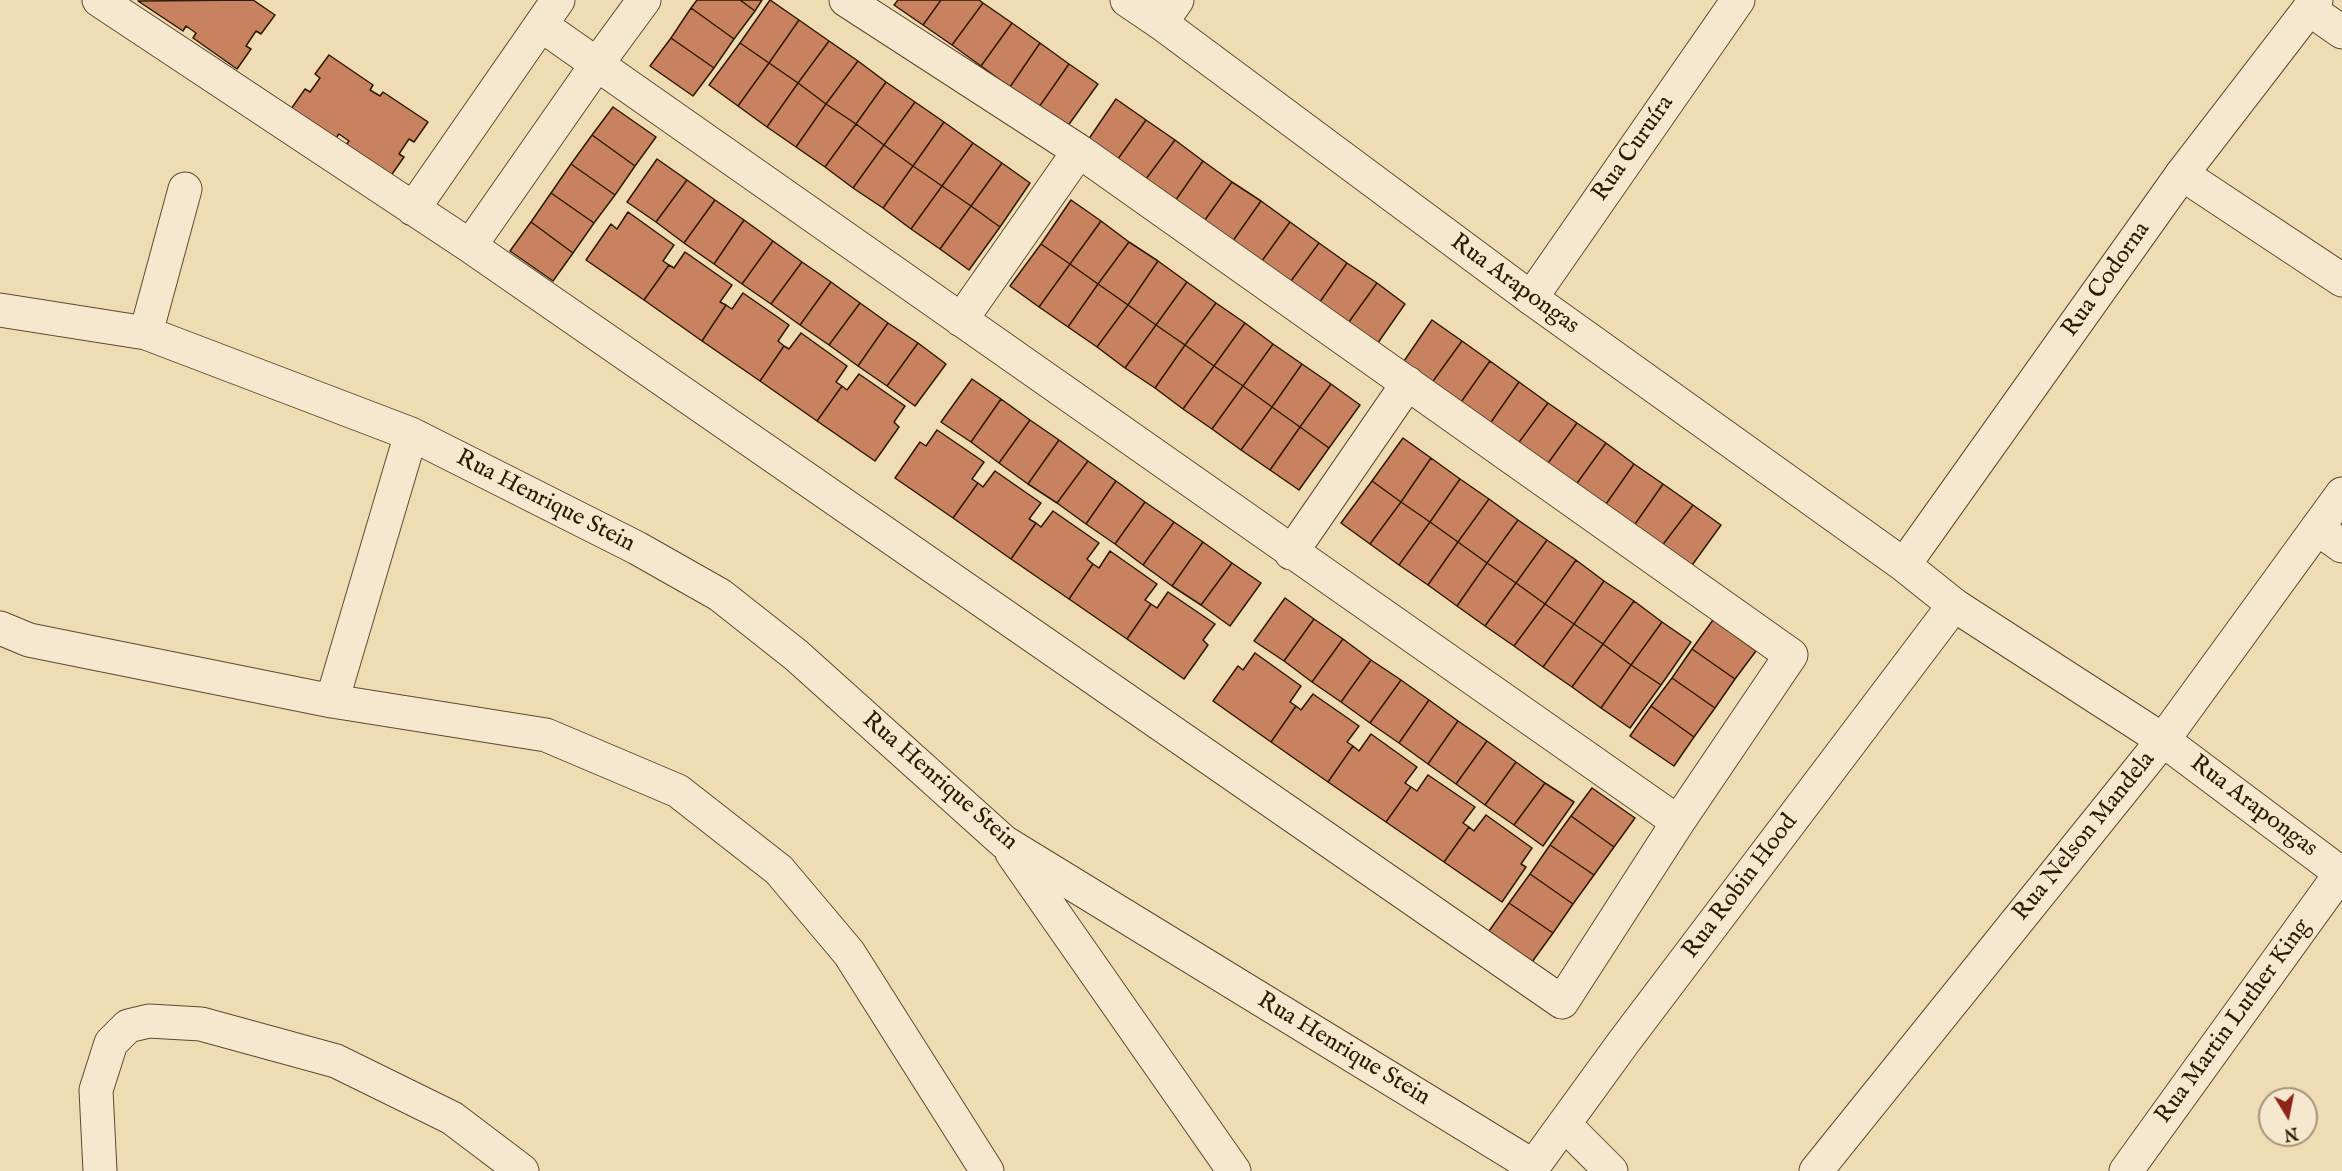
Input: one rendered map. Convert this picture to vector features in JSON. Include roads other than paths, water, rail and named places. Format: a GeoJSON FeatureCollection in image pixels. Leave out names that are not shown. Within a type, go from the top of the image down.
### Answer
{"type":"FeatureCollection","features":[{"type":"Feature","properties":{"kind":"street"},"geometry":{"type":"LineString","coordinates":[[99,0],[470,246],[1562,1002],[1678,822],[1791,655],[1079,151],[846,0]]}},
{"type":"Feature","properties":{"kind":"street"},"geometry":{"type":"LineString","coordinates":[[470,246],[644,0]]}},
{"type":"Feature","properties":{"kind":"street","name":"Rua Arapongas"},"geometry":{"type":"LineString","coordinates":[[1127,0],[1169,12],[1531,298],[1904,565],[1954,605],[2163,740],[2342,873]]}},
{"type":"Feature","properties":{"kind":"street","name":"Rua Curuíra"},"geometry":{"type":"LineString","coordinates":[[1531,298],[1738,0]]}},
{"type":"Feature","properties":{"kind":"street"},"geometry":{"type":"LineString","coordinates":[[2312,5],[2342,32]]}},
{"type":"Feature","properties":{"kind":"street","name":"Rua Codorna"},"geometry":{"type":"LineString","coordinates":[[1904,565],[2182,174],[2312,5]]}},
{"type":"Feature","properties":{"kind":"street"},"geometry":{"type":"LineString","coordinates":[[413,208],[549,13],[597,64],[1291,553],[1678,822]]}},
{"type":"Feature","properties":{"kind":"street"},"geometry":{"type":"LineString","coordinates":[[961,320],[1079,151]]}},
{"type":"Feature","properties":{"kind":"street"},"geometry":{"type":"LineString","coordinates":[[2182,174],[2342,280]]}},
{"type":"Feature","properties":{"kind":"street"},"geometry":{"type":"LineString","coordinates":[[146,333],[185,189]]}},
{"type":"Feature","properties":{"kind":"street","name":"Rua Henrique Stein"},"geometry":{"type":"LineString","coordinates":[[0,310],[146,333],[411,434],[637,548],[720,594],[796,656],[1004,842],[1531,1168]]}},
{"type":"Feature","properties":{"kind":"street"},"geometry":{"type":"LineString","coordinates":[[1291,553],[1408,383]]}},
{"type":"Feature","properties":{"kind":"street"},"geometry":{"type":"LineString","coordinates":[[332,701],[411,434]]}},
{"type":"Feature","properties":{"kind":"street","name":"Rua Nelson Mandela"},"geometry":{"type":"LineString","coordinates":[[1816,1171],[2163,740],[2330,537],[2342,494]]}},
{"type":"Feature","properties":{"kind":"street","name":"Rua Robin Hood"},"geometry":{"type":"LineString","coordinates":[[1531,1168],[1954,605]]}},
{"type":"Feature","properties":{"kind":"street"},"geometry":{"type":"LineString","coordinates":[[0,628],[29,640],[332,701],[546,735],[678,791],[779,870],[849,953],[987,1171]]}},
{"type":"Feature","properties":{"kind":"street"},"geometry":{"type":"LineString","coordinates":[[1004,842],[1234,1171]]}},
{"type":"Feature","properties":{"kind":"street","name":"Rua Martin Luther King"},"geometry":{"type":"LineString","coordinates":[[2126,1171],[2342,873]]}},
{"type":"Feature","properties":{"kind":"street"},"geometry":{"type":"LineString","coordinates":[[100,1171],[96,1090],[111,1043],[128,1026],[149,1021],[201,1023],[336,1061],[452,1118],[522,1171]]}},
{"type":"Feature","properties":{"kind":"street"},"geometry":{"type":"LineString","coordinates":[[1564,1124],[1611,1171]]}}]}
